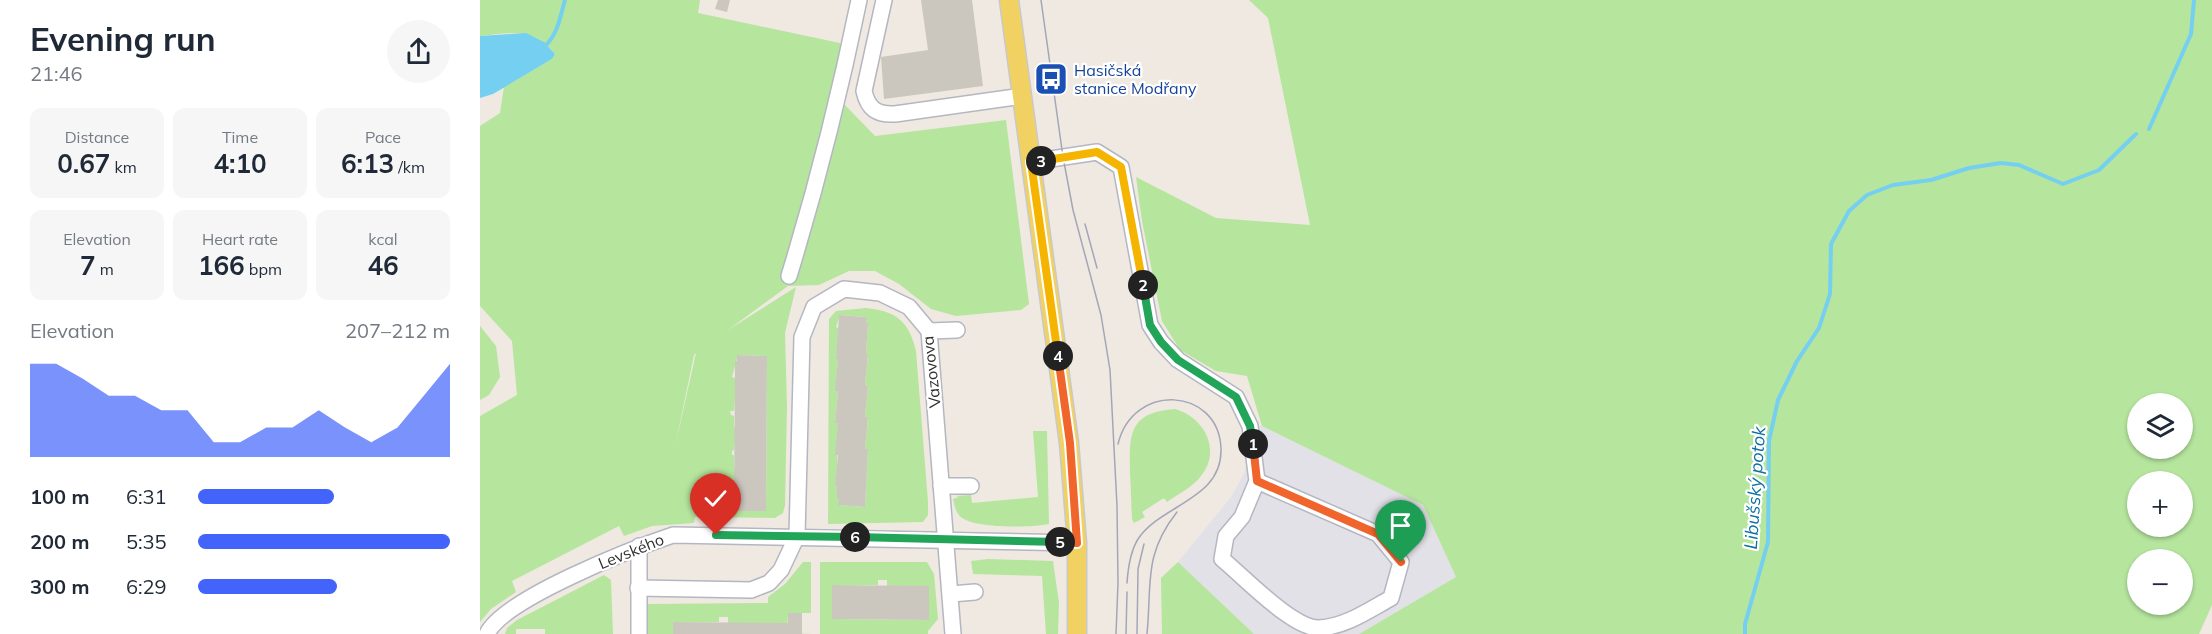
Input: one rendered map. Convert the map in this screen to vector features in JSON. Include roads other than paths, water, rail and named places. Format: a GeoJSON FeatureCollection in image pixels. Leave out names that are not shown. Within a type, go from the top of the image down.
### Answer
{"type":"FeatureCollection","features":[{"type":"Feature","properties":{"kind":"main road"},"geometry":{"type":"LineString","coordinates":[[1009,0],[1070,443],[1077,543],[1077,634]]}},
{"type":"Feature","properties":{"kind":"street"},"geometry":{"type":"LineString","coordinates":[[789,276],[807,218],[860,0]]}},
{"type":"Feature","properties":{"kind":"street"},"geometry":{"type":"LineString","coordinates":[[884,0],[864,91],[866,103],[875,112],[884,115],[896,114],[1022,96]]}},
{"type":"Feature","properties":{"kind":"street"},"geometry":{"type":"LineString","coordinates":[[1031,162],[1097,152],[1121,167],[1150,325],[1161,342],[1178,360],[1236,397],[1251,431],[1257,481],[1242,517],[1226,536],[1222,559],[1289,617],[1317,628],[1350,620],[1391,598],[1401,562],[1378,534],[1257,481]]}},
{"type":"Feature","properties":{"kind":"street","name":"Vazovova"},"geometry":{"type":"LineString","coordinates":[[797,536],[802,337],[814,307],[844,289],[880,293],[909,307],[929,331],[953,634]]}},
{"type":"Feature","properties":{"kind":"street"},"geometry":{"type":"LineString","coordinates":[[929,331],[957,330]]}},
{"type":"Feature","properties":{"kind":"street"},"geometry":{"type":"LineString","coordinates":[[941,486],[971,486]]}},
{"type":"Feature","properties":{"kind":"street","name":"Levského"},"geometry":{"type":"LineString","coordinates":[[487,634],[490,627],[504,614],[560,582],[618,554],[673,535],[1077,543]]}},
{"type":"Feature","properties":{"kind":"street"},"geometry":{"type":"LineString","coordinates":[[638,588],[751,590],[769,583],[781,570],[797,536]]}},
{"type":"Feature","properties":{"kind":"street"},"geometry":{"type":"LineString","coordinates":[[639,546],[639,634]]}},
{"type":"Feature","properties":{"kind":"street"},"geometry":{"type":"LineString","coordinates":[[951,594],[975,592]]}},
{"type":"Feature","properties":{"kind":"water"},"geometry":{"type":"Polygon","coordinates":[[[526,33],[544,42],[555,54],[552,59],[493,94],[480,98],[480,36],[526,33]]]}},
{"type":"Feature","properties":{"kind":"waterway"},"geometry":{"type":"LineString","coordinates":[[545,46],[556,31],[565,0]]}},
{"type":"Feature","properties":{"kind":"waterway","name":"Libušský potok"},"geometry":{"type":"LineString","coordinates":[[2149,129],[2191,34],[2194,0]]}},
{"type":"Feature","properties":{"kind":"waterway","name":"Libušský potok"},"geometry":{"type":"LineString","coordinates":[[1745,634],[1745,624],[1768,542],[1769,441],[1778,400],[1797,361],[1819,328],[1830,294],[1831,244],[1849,211],[1867,195],[1893,185],[1931,180],[1969,168],[2001,163],[2019,165],[2063,184],[2099,170],[2136,134]]}},
{"type":"Feature","properties":{"kind":"tram line"},"geometry":{"type":"LineString","coordinates":[[1041,0],[1063,157],[1073,210],[1101,315],[1110,370],[1117,506],[1116,634]]}},
{"type":"Feature","properties":{"kind":"tram line"},"geometry":{"type":"LineString","coordinates":[[1085,224],[1097,268]]}},
{"type":"Feature","properties":{"kind":"tram line"},"geometry":{"type":"LineString","coordinates":[[1118,444],[1127,424],[1140,410],[1156,402],[1174,400],[1191,404],[1206,413],[1216,428],[1221,448],[1219,465],[1212,479],[1202,490],[1161,517],[1138,539],[1131,555],[1127,583]]}},
{"type":"Feature","properties":{"kind":"tram line"},"geometry":{"type":"LineString","coordinates":[[1147,634],[1154,556],[1166,528],[1177,512]]}},
{"type":"Feature","properties":{"kind":"tram line"},"geometry":{"type":"LineString","coordinates":[[1137,634],[1138,569],[1144,544]]}},
{"type":"Feature","properties":{"kind":"tram line"},"geometry":{"type":"LineString","coordinates":[[1126,634],[1127,592]]}},
{"type":"Feature","properties":{"kind":"place","name":"Hasičská stanice Modřany"},"geometry":{"type":"Point","coordinates":[1051,79]}}]}
